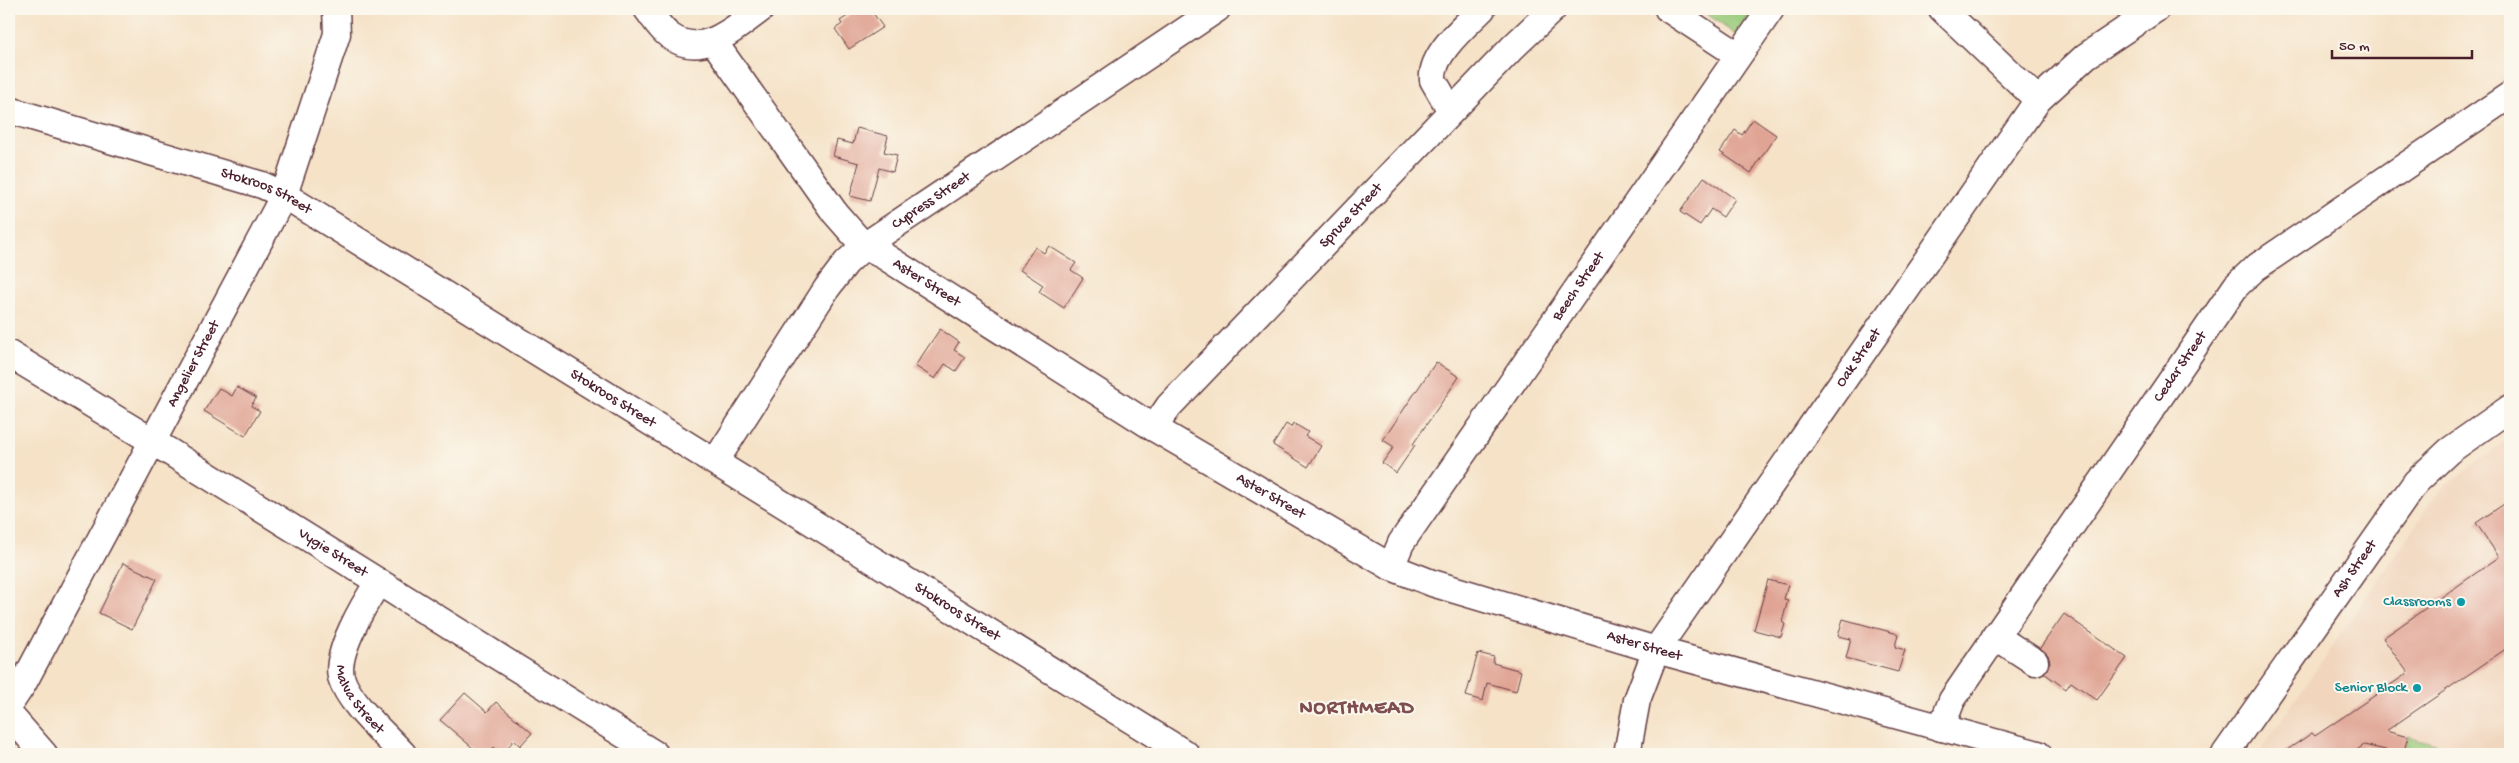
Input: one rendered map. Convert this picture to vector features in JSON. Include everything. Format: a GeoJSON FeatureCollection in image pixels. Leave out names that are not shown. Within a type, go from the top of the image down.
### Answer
{"type":"FeatureCollection","features":[{"type":"Feature","properties":{"kind":"street","name":"Angelier Street"},"geometry":{"type":"LineString","coordinates":[[9,705],[23,684],[284,195],[337,34],[336,9]]}},
{"type":"Feature","properties":{"kind":"street"},"geometry":{"type":"LineString","coordinates":[[647,9],[663,29],[677,40],[686,43],[714,42],[761,9]]}},
{"type":"Feature","properties":{"kind":"street","name":"Cypress Street"},"geometry":{"type":"LineString","coordinates":[[716,462],[827,288],[846,263],[864,246],[1217,9]]}},
{"type":"Feature","properties":{"kind":"street"},"geometry":{"type":"LineString","coordinates":[[1451,111],[1433,80],[1436,62],[1450,42],[1482,9]]}},
{"type":"Feature","properties":{"kind":"street","name":"Spruce Street"},"geometry":{"type":"LineString","coordinates":[[1154,428],[1168,406],[1451,111],[1553,9]]}},
{"type":"Feature","properties":{"kind":"street"},"geometry":{"type":"LineString","coordinates":[[1668,9],[1738,55]]}},
{"type":"Feature","properties":{"kind":"street","name":"Beech Street"},"geometry":{"type":"LineString","coordinates":[[1391,568],[1402,543],[1771,9]]}},
{"type":"Feature","properties":{"kind":"street"},"geometry":{"type":"LineString","coordinates":[[1942,9],[2038,100]]}},
{"type":"Feature","properties":{"kind":"street","name":"Oak Street"},"geometry":{"type":"LineString","coordinates":[[1627,754],[1638,700],[1656,650],[2038,100],[2086,56],[2156,9]]}},
{"type":"Feature","properties":{"kind":"street","name":"Aster Street"},"geometry":{"type":"LineString","coordinates":[[714,42],[835,213],[864,246],[884,256],[1154,428],[1391,568],[1432,583],[1656,650],[2038,754]]}},
{"type":"Feature","properties":{"kind":"street","name":"Cedar Street"},"geometry":{"type":"LineString","coordinates":[[1940,728],[1952,700],[2236,286],[2255,268],[2510,95]]}},
{"type":"Feature","properties":{"kind":"street","name":"Stokroos Street"},"geometry":{"type":"LineString","coordinates":[[9,110],[262,185],[284,195],[1186,754]]}},
{"type":"Feature","properties":{"kind":"street","name":"Vygie Street"},"geometry":{"type":"LineString","coordinates":[[9,354],[152,440],[378,583],[655,754]]}},
{"type":"Feature","properties":{"kind":"street","name":"Ash Street"},"geometry":{"type":"LineString","coordinates":[[2225,754],[2416,482],[2448,451],[2510,408]]}},
{"type":"Feature","properties":{"kind":"street","name":"Malva Street"},"geometry":{"type":"LineString","coordinates":[[378,583],[367,600],[342,655],[342,678],[354,700],[403,754]]}},
{"type":"Feature","properties":{"kind":"street"},"geometry":{"type":"LineString","coordinates":[[1995,636],[2035,662]]}},
{"type":"Feature","properties":{"kind":"street"},"geometry":{"type":"LineString","coordinates":[[9,714],[44,754]]}},
{"type":"Feature","properties":{"kind":"shaded area"},"geometry":{"type":"Polygon","coordinates":[[[2510,438],[2510,754],[2258,754],[2439,491],[2510,438]]]}},
{"type":"Feature","properties":{"kind":"green space"},"geometry":{"type":"Polygon","coordinates":[[[1700,9],[1755,9],[1736,35],[1700,9]]]}},
{"type":"Feature","properties":{"kind":"green space"},"geometry":{"type":"Polygon","coordinates":[[[2408,736],[2470,754],[2403,754],[2408,736]]]}},
{"type":"Feature","properties":{"kind":"building"},"geometry":{"type":"Polygon","coordinates":[[[858,9],[870,9],[883,27],[849,49],[835,29],[842,24],[840,21],[858,9]]]}},
{"type":"Feature","properties":{"kind":"building"},"geometry":{"type":"Polygon","coordinates":[[[1753,119],[1776,135],[1751,173],[1720,152],[1735,130],[1742,135],[1753,119]]]}},
{"type":"Feature","properties":{"kind":"building"},"geometry":{"type":"Polygon","coordinates":[[[857,128],[888,136],[884,152],[897,155],[893,172],[879,168],[870,201],[850,196],[859,163],[833,156],[837,140],[853,144],[857,128]]]}},
{"type":"Feature","properties":{"kind":"building"},"geometry":{"type":"Polygon","coordinates":[[[1704,177],[1735,199],[1723,217],[1711,209],[1700,225],[1680,212],[1704,177]]]}},
{"type":"Feature","properties":{"kind":"building"},"geometry":{"type":"Polygon","coordinates":[[[1049,246],[1076,263],[1071,270],[1083,278],[1064,308],[1039,292],[1043,285],[1020,270],[1035,247],[1044,253],[1049,246]]]}},
{"type":"Feature","properties":{"kind":"building"},"geometry":{"type":"Polygon","coordinates":[[[940,329],[959,342],[954,350],[965,357],[956,371],[945,364],[935,379],[915,366],[940,329]]]}},
{"type":"Feature","properties":{"kind":"building"},"geometry":{"type":"Polygon","coordinates":[[[1436,362],[1459,377],[1413,444],[1415,445],[1396,473],[1382,463],[1394,447],[1383,440],[1436,362]]]}},
{"type":"Feature","properties":{"kind":"building"},"geometry":{"type":"Polygon","coordinates":[[[237,387],[256,398],[251,406],[260,411],[245,436],[204,411],[219,388],[232,396],[237,387]]]}},
{"type":"Feature","properties":{"kind":"building"},"geometry":{"type":"Polygon","coordinates":[[[1293,423],[1308,432],[1305,436],[1321,446],[1308,467],[1273,445],[1286,424],[1291,427],[1293,423]]]}},
{"type":"Feature","properties":{"kind":"building"},"geometry":{"type":"Polygon","coordinates":[[[2510,500],[2510,646],[2386,731],[2408,737],[2403,754],[2364,745],[2351,754],[2281,754],[2312,733],[2315,736],[2408,673],[2383,638],[2499,557],[2476,523],[2510,500]]]}},
{"type":"Feature","properties":{"kind":"building"},"geometry":{"type":"Polygon","coordinates":[[[123,563],[157,579],[132,629],[99,613],[123,563]]]}},
{"type":"Feature","properties":{"kind":"building"},"geometry":{"type":"Polygon","coordinates":[[[1768,580],[1788,585],[1784,599],[1788,600],[1782,622],[1785,624],[1781,637],[1754,630],[1768,580]]]}},
{"type":"Feature","properties":{"kind":"building"},"geometry":{"type":"Polygon","coordinates":[[[2064,614],[2127,658],[2097,700],[2071,682],[2066,689],[2044,673],[2050,662],[2048,655],[2040,648],[2064,614]]]}},
{"type":"Feature","properties":{"kind":"building"},"geometry":{"type":"Polygon","coordinates":[[[1843,619],[1898,634],[1895,647],[1905,650],[1898,672],[1846,658],[1851,639],[1838,636],[1843,619]]]}},
{"type":"Feature","properties":{"kind":"building"},"geometry":{"type":"Polygon","coordinates":[[[1478,653],[1494,657],[1493,663],[1521,671],[1516,691],[1487,683],[1483,701],[1466,696],[1478,653]]]}},
{"type":"Feature","properties":{"kind":"building"},"geometry":{"type":"Polygon","coordinates":[[[465,693],[487,712],[496,702],[532,733],[520,746],[514,740],[502,754],[494,747],[488,754],[480,754],[440,720],[465,693]]]}},
{"type":"Feature","properties":{"kind":"place","name":"Classrooms"},"geometry":{"type":"Point","coordinates":[2461,602]}},
{"type":"Feature","properties":{"kind":"place","name":"Senior Block"},"geometry":{"type":"Point","coordinates":[2417,688]}},
{"type":"Feature","properties":{"kind":"district","name":"NORTHMEAD"},"geometry":{"type":"Point","coordinates":[1357,709]}}]}
